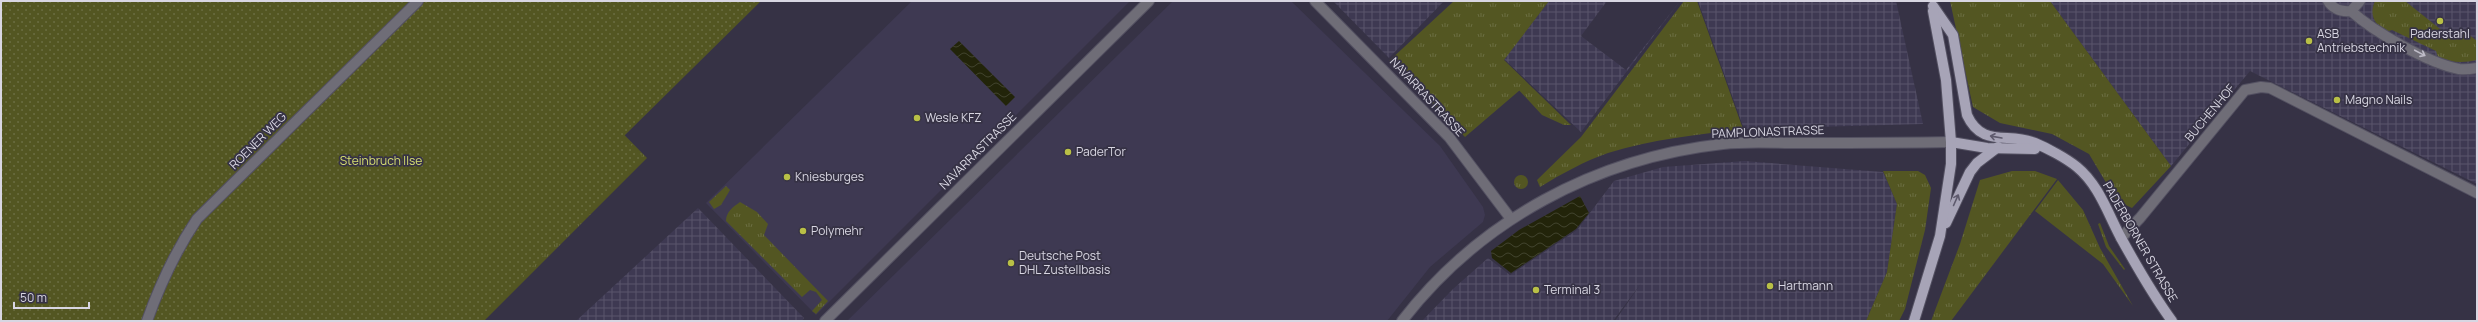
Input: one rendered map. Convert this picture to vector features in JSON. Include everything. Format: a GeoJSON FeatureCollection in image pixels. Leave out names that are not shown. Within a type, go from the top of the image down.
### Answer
{"type":"FeatureCollection","features":[{"type":"Feature","properties":{"kind":"main road"},"geometry":{"type":"LineString","coordinates":[[1932,4],[1946,80],[1951,142],[1950,164],[1940,236]]}},
{"type":"Feature","properties":{"kind":"main road"},"geometry":{"type":"LineString","coordinates":[[1932,4],[1953,35],[1967,115],[1971,124],[1978,132],[1993,138],[2034,142],[2046,150]]}},
{"type":"Feature","properties":{"kind":"main road","name":"PADERBORNER STRASSE"},"geometry":{"type":"LineString","coordinates":[[1951,142],[2046,150],[2077,167],[2099,194],[2121,238],[2160,304],[2172,321]]}},
{"type":"Feature","properties":{"kind":"main road"},"geometry":{"type":"LineString","coordinates":[[1914,321],[1940,236],[1970,172],[1977,163],[1998,147]]}},
{"type":"Feature","properties":{"kind":"street","name":"ROENER WEG"},"geometry":{"type":"LineString","coordinates":[[147,321],[159,285],[176,251],[197,219],[418,1]]}},
{"type":"Feature","properties":{"kind":"street","name":"NAVARRASTRASSE"},"geometry":{"type":"LineString","coordinates":[[825,321],[1149,1]]}},
{"type":"Feature","properties":{"kind":"street","name":"NAVARRASTRASSE"},"geometry":{"type":"LineString","coordinates":[[1315,1],[1448,137],[1511,219]]}},
{"type":"Feature","properties":{"kind":"street"},"geometry":{"type":"LineString","coordinates":[[2328,1],[2336,9],[2343,12],[2351,11],[2360,1]]}},
{"type":"Feature","properties":{"kind":"street"},"geometry":{"type":"LineString","coordinates":[[2351,11],[2366,25],[2443,65],[2459,69],[2477,68]]}},
{"type":"Feature","properties":{"kind":"street","name":"BUCHENHOF"},"geometry":{"type":"LineString","coordinates":[[2121,238],[2140,218],[2246,90],[2261,87],[2270,88],[2477,193]]}},
{"type":"Feature","properties":{"kind":"street","name":"PAMPLONASTRASSE"},"geometry":{"type":"LineString","coordinates":[[1402,321],[1454,266],[1488,235],[1511,219],[1588,178],[1621,165],[1669,152],[1724,144],[1951,142]]}},
{"type":"Feature","properties":{"kind":"shaded area"},"geometry":{"type":"Polygon","coordinates":[[[912,1],[1130,1],[816,315],[706,203],[912,1]]]}},
{"type":"Feature","properties":{"kind":"shaded area"},"geometry":{"type":"Polygon","coordinates":[[[1173,1],[1291,1],[1440,146],[1483,207],[1485,215],[1483,222],[1430,267],[1387,321],[847,321],[1173,1]]]}},
{"type":"Feature","properties":{"kind":"shaded area"},"geometry":{"type":"Polygon","coordinates":[[[1333,1],[1444,1],[1389,58],[1333,1]]]}},
{"type":"Feature","properties":{"kind":"shaded area"},"geometry":{"type":"Polygon","coordinates":[[[1549,1],[1607,1],[1581,36],[1626,70],[1680,1],[1581,132],[1504,59],[1549,1]]]}},
{"type":"Feature","properties":{"kind":"shaded area"},"geometry":{"type":"Polygon","coordinates":[[[1698,1],[1896,1],[1923,124],[1744,129],[1698,1]]]}},
{"type":"Feature","properties":{"kind":"shaded area"},"geometry":{"type":"Polygon","coordinates":[[[2050,1],[2477,1],[2477,184],[2250,71],[2171,166],[2050,1]]]}},
{"type":"Feature","properties":{"kind":"shaded area"},"geometry":{"type":"Polygon","coordinates":[[[1745,161],[1883,172],[1897,204],[1887,272],[1866,321],[1615,321],[1642,282],[1613,321],[1422,321],[1453,289],[1488,258],[1510,275],[1577,230],[1614,181],[1663,167],[1745,161]]]}},
{"type":"Feature","properties":{"kind":"shaded area"},"geometry":{"type":"Polygon","coordinates":[[[698,208],[804,318],[802,321],[576,321],[698,208]]]}},
{"type":"Feature","properties":{"kind":"green space","name":"Steinbruch Ilse"},"geometry":{"type":"Polygon","coordinates":[[[1,1],[761,1],[623,137],[642,156],[478,321],[1,321],[1,1]]]}},
{"type":"Feature","properties":{"kind":"green space"},"geometry":{"type":"Polygon","coordinates":[[[493,1],[647,158],[484,321],[472,321],[493,1]]]}},
{"type":"Feature","properties":{"kind":"green space"},"geometry":{"type":"Polygon","coordinates":[[[1454,1],[1549,1],[1504,60],[1571,125],[1564,125],[1542,115],[1519,91],[1465,137],[1389,61],[1454,1]]]}},
{"type":"Feature","properties":{"kind":"green space"},"geometry":{"type":"Polygon","coordinates":[[[1684,1],[1697,1],[1743,129],[1675,138],[1625,148],[1599,156],[1540,187],[1537,180],[1581,137],[1684,1]]]}},
{"type":"Feature","properties":{"kind":"green space"},"geometry":{"type":"Polygon","coordinates":[[[1950,1],[2050,1],[2171,166],[2132,208],[2117,201],[2089,154],[2052,134],[2000,123],[1973,107],[1950,1]]]}},
{"type":"Feature","properties":{"kind":"green space"},"geometry":{"type":"Polygon","coordinates":[[[2375,1],[2405,1],[2454,40],[2463,30],[2477,41],[2477,60],[2458,62],[2443,59],[2438,57],[2436,51],[2392,30],[2386,32],[2378,25],[2374,18],[2372,10],[2375,1]]]}},
{"type":"Feature","properties":{"kind":"green space"},"geometry":{"type":"Polygon","coordinates":[[[1883,171],[1918,171],[1925,175],[1931,188],[1925,230],[1905,309],[1899,321],[1866,321],[1887,272],[1897,204],[1883,171]]]}},
{"type":"Feature","properties":{"kind":"green space"},"geometry":{"type":"Polygon","coordinates":[[[2012,171],[2035,171],[2057,179],[1951,321],[1931,321],[1960,244],[1980,180],[2012,171]]]}},
{"type":"Feature","properties":{"kind":"green space"},"geometry":{"type":"Polygon","coordinates":[[[1518,175],[1524,175],[1528,179],[1528,185],[1524,189],[1518,189],[1514,185],[1514,179],[1518,175]]]}},
{"type":"Feature","properties":{"kind":"green space"},"geometry":{"type":"Polygon","coordinates":[[[2058,180],[2083,210],[2100,248],[2133,306],[2103,264],[2035,211],[2058,180]]]}},
{"type":"Feature","properties":{"kind":"green space"},"geometry":{"type":"Polygon","coordinates":[[[726,186],[730,190],[721,205],[714,209],[709,202],[726,186]]]}},
{"type":"Feature","properties":{"kind":"green space"},"geometry":{"type":"Polygon","coordinates":[[[740,202],[757,212],[768,224],[764,235],[828,301],[816,314],[812,311],[822,300],[816,292],[810,290],[802,297],[726,221],[729,212],[740,202]]]}},
{"type":"Feature","properties":{"kind":"green space"},"geometry":{"type":"Polygon","coordinates":[[[2100,223],[2109,246],[2125,269],[2124,270],[2106,247],[2098,224],[2100,223]]]}},
{"type":"Feature","properties":{"kind":"water"},"geometry":{"type":"Polygon","coordinates":[[[959,41],[1015,97],[1006,106],[950,49],[959,41]]]}},
{"type":"Feature","properties":{"kind":"water"},"geometry":{"type":"Polygon","coordinates":[[[1580,196],[1589,213],[1576,229],[1511,273],[1492,258],[1491,251],[1519,230],[1580,196]]]}},
{"type":"Feature","properties":{"kind":"place","name":"Paderstahl"},"geometry":{"type":"Point","coordinates":[2440,21]}},
{"type":"Feature","properties":{"kind":"place","name":"ASB Antriebstechnik"},"geometry":{"type":"Point","coordinates":[2309,41]}},
{"type":"Feature","properties":{"kind":"place","name":"Magno Nails"},"geometry":{"type":"Point","coordinates":[2337,100]}},
{"type":"Feature","properties":{"kind":"place","name":"Wesle KFZ"},"geometry":{"type":"Point","coordinates":[917,118]}},
{"type":"Feature","properties":{"kind":"place","name":"PaderTor"},"geometry":{"type":"Point","coordinates":[1068,152]}},
{"type":"Feature","properties":{"kind":"place","name":"Kniesburges"},"geometry":{"type":"Point","coordinates":[787,177]}},
{"type":"Feature","properties":{"kind":"place","name":"Polymehr"},"geometry":{"type":"Point","coordinates":[803,231]}},
{"type":"Feature","properties":{"kind":"place","name":"Deutsche Post DHL Zustellbasis"},"geometry":{"type":"Point","coordinates":[1011,263]}},
{"type":"Feature","properties":{"kind":"place","name":"Hartmann"},"geometry":{"type":"Point","coordinates":[1770,286]}},
{"type":"Feature","properties":{"kind":"place","name":"Terminal 3"},"geometry":{"type":"Point","coordinates":[1536,290]}}]}
